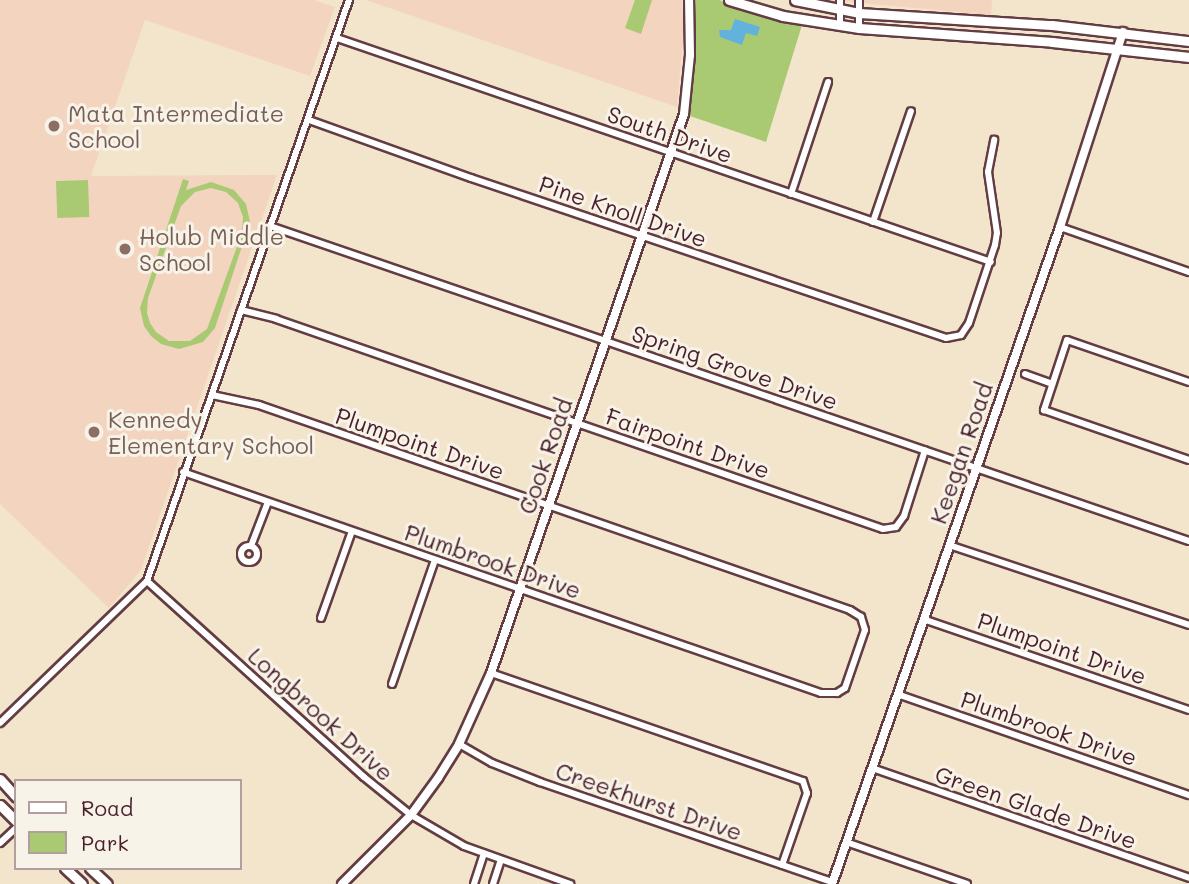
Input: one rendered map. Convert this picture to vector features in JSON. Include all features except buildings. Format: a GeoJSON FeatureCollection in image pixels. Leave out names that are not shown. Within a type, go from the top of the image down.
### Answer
{"type":"FeatureCollection","features":[{"type":"Feature","properties":{"kind":"main road"},"geometry":{"type":"LineString","coordinates":[[729,0],[783,16],[840,26],[1052,42],[1189,57]]}},
{"type":"Feature","properties":{"kind":"main road"},"geometry":{"type":"LineString","coordinates":[[795,0],[840,5],[859,13],[1052,25],[1189,41]]}},
{"type":"Feature","properties":{"kind":"main road"},"geometry":{"type":"LineString","coordinates":[[970,36],[971,20]]}},
{"type":"Feature","properties":{"kind":"main road"},"geometry":{"type":"LineString","coordinates":[[1052,25],[1052,42]]}},
{"type":"Feature","properties":{"kind":"main road"},"geometry":{"type":"LineString","coordinates":[[0,779],[14,795]]}},
{"type":"Feature","properties":{"kind":"main road"},"geometry":{"type":"LineString","coordinates":[[0,805],[14,819]]}},
{"type":"Feature","properties":{"kind":"main road"},"geometry":{"type":"LineString","coordinates":[[67,870],[84,884]]}},
{"type":"Feature","properties":{"kind":"main road"},"geometry":{"type":"LineString","coordinates":[[93,871],[107,884]]}},
{"type":"Feature","properties":{"kind":"street"},"geometry":{"type":"LineString","coordinates":[[0,723],[147,581],[349,0]]}},
{"type":"Feature","properties":{"kind":"street","name":"Cook Road"},"geometry":{"type":"LineString","coordinates":[[342,884],[411,814],[459,744],[491,673],[684,114],[688,80],[689,0]]}},
{"type":"Feature","properties":{"kind":"street"},"geometry":{"type":"LineString","coordinates":[[859,0],[859,28]]}},
{"type":"Feature","properties":{"kind":"street"},"geometry":{"type":"LineString","coordinates":[[840,5],[840,26]]}},
{"type":"Feature","properties":{"kind":"street","name":"Keegan Road"},"geometry":{"type":"LineString","coordinates":[[832,883],[1060,227],[1120,49],[1122,32]]}},
{"type":"Feature","properties":{"kind":"street","name":"South Drive"},"geometry":{"type":"LineString","coordinates":[[337,38],[991,262]]}},
{"type":"Feature","properties":{"kind":"street"},"geometry":{"type":"LineString","coordinates":[[791,194],[828,82]]}},
{"type":"Feature","properties":{"kind":"street"},"geometry":{"type":"LineString","coordinates":[[873,222],[911,111]]}},
{"type":"Feature","properties":{"kind":"street","name":"Pine Knoll Drive"},"geometry":{"type":"LineString","coordinates":[[309,120],[643,237],[946,338],[961,335],[969,323],[991,262]]}},
{"type":"Feature","properties":{"kind":"street"},"geometry":{"type":"LineString","coordinates":[[991,262],[997,233],[988,182],[990,153],[994,140]]}},
{"type":"Feature","properties":{"kind":"street","name":"Spring Grove Drive"},"geometry":{"type":"LineString","coordinates":[[270,226],[1189,541]]}},
{"type":"Feature","properties":{"kind":"street"},"geometry":{"type":"LineString","coordinates":[[1060,227],[1189,272]]}},
{"type":"Feature","properties":{"kind":"street","name":"Fairpoint Drive"},"geometry":{"type":"LineString","coordinates":[[241,310],[276,319],[883,529],[896,527],[909,500],[925,450]]}},
{"type":"Feature","properties":{"kind":"street"},"geometry":{"type":"LineString","coordinates":[[1189,382],[1068,340],[1044,410],[1189,460]]}},
{"type":"Feature","properties":{"kind":"street"},"geometry":{"type":"LineString","coordinates":[[1025,374],[1052,384]]}},
{"type":"Feature","properties":{"kind":"street","name":"Plumpoint Drive"},"geometry":{"type":"LineString","coordinates":[[212,395],[259,405],[814,598]]}},
{"type":"Feature","properties":{"kind":"street","name":"Plumbrook Drive"},"geometry":{"type":"LineString","coordinates":[[183,472],[791,683],[821,693],[837,693],[845,688],[865,630],[861,617],[814,598]]}},
{"type":"Feature","properties":{"kind":"street"},"geometry":{"type":"LineString","coordinates":[[251,547],[268,502]]}},
{"type":"Feature","properties":{"kind":"street"},"geometry":{"type":"LineString","coordinates":[[321,618],[352,531]]}},
{"type":"Feature","properties":{"kind":"street"},"geometry":{"type":"LineString","coordinates":[[949,545],[1189,625]]}},
{"type":"Feature","properties":{"kind":"street"},"geometry":{"type":"LineString","coordinates":[[392,684],[435,560]]}},
{"type":"Feature","properties":{"kind":"street","name":"Longbrook Drive"},"geometry":{"type":"LineString","coordinates":[[147,581],[364,776],[411,814],[448,838],[484,854],[570,884]]}},
{"type":"Feature","properties":{"kind":"street","name":"Plumpoint Drive"},"geometry":{"type":"LineString","coordinates":[[923,619],[1189,710]]}},
{"type":"Feature","properties":{"kind":"street"},"geometry":{"type":"LineString","coordinates":[[491,673],[803,781],[807,793],[782,865]]}},
{"type":"Feature","properties":{"kind":"street","name":"Plumbrook Drive"},"geometry":{"type":"LineString","coordinates":[[897,694],[1189,795]]}},
{"type":"Feature","properties":{"kind":"street","name":"Creekhurst Drive"},"geometry":{"type":"LineString","coordinates":[[459,744],[492,763],[540,782],[832,883]]}},
{"type":"Feature","properties":{"kind":"street","name":"Green Glade Drive"},"geometry":{"type":"LineString","coordinates":[[872,768],[1189,878]]}},
{"type":"Feature","properties":{"kind":"street"},"geometry":{"type":"LineString","coordinates":[[0,844],[14,830]]}},
{"type":"Feature","properties":{"kind":"street"},"geometry":{"type":"LineString","coordinates":[[846,842],[967,884]]}},
{"type":"Feature","properties":{"kind":"street"},"geometry":{"type":"LineString","coordinates":[[474,884],[484,854]]}},
{"type":"Feature","properties":{"kind":"street"},"geometry":{"type":"LineString","coordinates":[[493,884],[501,860]]}},
{"type":"Feature","properties":{"kind":"street"},"geometry":{"type":"LineString","coordinates":[[84,884],[93,871]]}},
{"type":"Feature","properties":{"kind":"shaded area"},"geometry":{"type":"Polygon","coordinates":[[[0,0],[314,0],[335,7],[310,76],[145,20],[91,176],[277,175],[141,570],[109,608],[0,504],[0,0]]]}},
{"type":"Feature","properties":{"kind":"shaded area"},"geometry":{"type":"Polygon","coordinates":[[[366,0],[682,0],[684,30],[677,107],[366,0]]]}},
{"type":"Feature","properties":{"kind":"shaded area"},"geometry":{"type":"Polygon","coordinates":[[[827,0],[992,0],[991,15],[827,0]]]}},
{"type":"Feature","properties":{"kind":"green space"},"geometry":{"type":"Polygon","coordinates":[[[635,0],[652,0],[641,34],[625,28],[635,0]]]}},
{"type":"Feature","properties":{"kind":"green space"},"geometry":{"type":"Polygon","coordinates":[[[694,0],[719,0],[802,25],[766,142],[687,115],[692,82],[694,0]]]}},
{"type":"Feature","properties":{"kind":"green space"},"geometry":{"type":"Polygon","coordinates":[[[183,179],[189,181],[186,190],[211,182],[234,190],[246,204],[250,222],[215,328],[203,342],[179,349],[161,344],[151,336],[144,326],[140,308],[183,179]],[[211,188],[195,192],[181,206],[148,298],[147,313],[150,323],[156,332],[169,341],[190,341],[207,329],[242,233],[243,217],[238,203],[226,192],[211,188]]]}},
{"type":"Feature","properties":{"kind":"green space"},"geometry":{"type":"Polygon","coordinates":[[[88,180],[89,217],[57,218],[56,181],[88,180]]]}},
{"type":"Feature","properties":{"kind":"water"},"geometry":{"type":"Polygon","coordinates":[[[735,19],[760,27],[757,36],[746,33],[742,45],[720,37],[719,30],[731,30],[735,19]]]}},
{"type":"Feature","properties":{"kind":"place","name":"Mata Intermediate School"},"geometry":{"type":"Point","coordinates":[54,126]}},
{"type":"Feature","properties":{"kind":"place","name":"Holub Middle School"},"geometry":{"type":"Point","coordinates":[125,249]}},
{"type":"Feature","properties":{"kind":"place","name":"Kennedy Elementary School"},"geometry":{"type":"Point","coordinates":[94,432]}}]}
